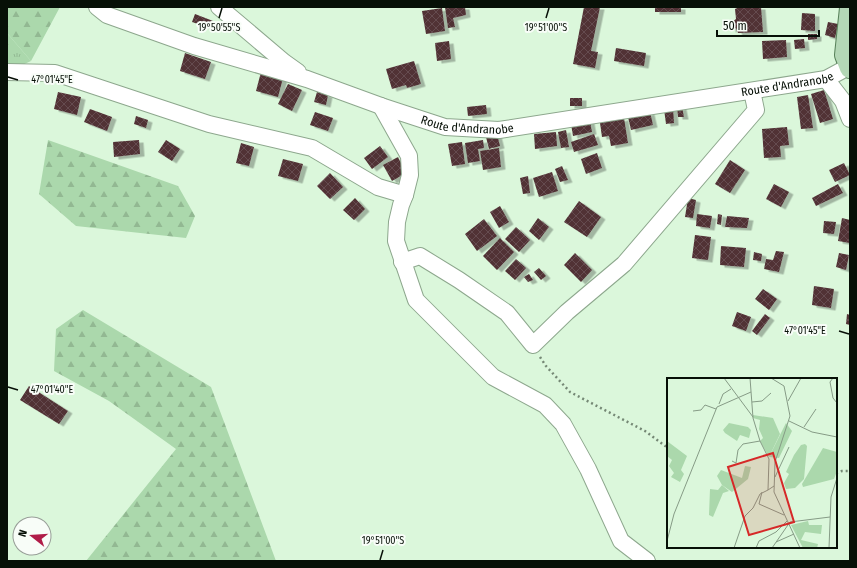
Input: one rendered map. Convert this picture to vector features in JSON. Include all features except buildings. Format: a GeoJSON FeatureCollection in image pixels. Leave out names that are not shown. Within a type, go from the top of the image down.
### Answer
{"type":"FeatureCollection","features":[{"type":"Feature","properties":{"kind":"main road"},"geometry":{"type":"LineString","coordinates":[[850,8],[845,55],[850,67]]}},
{"type":"Feature","properties":{"kind":"street","name":"Route d'Andranobe"},"geometry":{"type":"LineString","coordinates":[[97,7],[107,15],[194,46],[307,79],[445,127],[499,130],[826,79],[850,67]]}},
{"type":"Feature","properties":{"kind":"street"},"geometry":{"type":"LineString","coordinates":[[219,7],[284,62],[307,79]]}},
{"type":"Feature","properties":{"kind":"street"},"geometry":{"type":"LineString","coordinates":[[7,72],[55,72],[209,124],[312,148],[378,187],[405,195]]}},
{"type":"Feature","properties":{"kind":"street"},"geometry":{"type":"LineString","coordinates":[[826,79],[843,101],[850,119]]}},
{"type":"Feature","properties":{"kind":"street"},"geometry":{"type":"LineString","coordinates":[[402,262],[420,256],[459,280],[507,313],[533,345],[566,312],[624,264],[659,224],[756,110],[752,91]]}},
{"type":"Feature","properties":{"kind":"street"},"geometry":{"type":"LineString","coordinates":[[381,106],[409,156],[410,175],[397,222],[396,241],[416,300],[493,377],[545,405],[563,424],[588,469],[621,541],[647,561]]}},
{"type":"Feature","properties":{"kind":"path"},"geometry":{"type":"LineString","coordinates":[[533,345],[546,366],[570,392],[645,431],[667,447]]}},
{"type":"Feature","properties":{"kind":"path"},"geometry":{"type":"LineString","coordinates":[[837,473],[850,471]]}},
{"type":"Feature","properties":{"kind":"green space"},"geometry":{"type":"Polygon","coordinates":[[[7,7],[60,7],[31,61],[7,33],[7,7]]]}},
{"type":"Feature","properties":{"kind":"green space"},"geometry":{"type":"Polygon","coordinates":[[[7,33],[31,61],[7,72],[7,33]]]}},
{"type":"Feature","properties":{"kind":"green space"},"geometry":{"type":"Polygon","coordinates":[[[48,140],[178,186],[195,216],[186,238],[76,226],[39,194],[48,140]]]}},
{"type":"Feature","properties":{"kind":"green space"},"geometry":{"type":"Polygon","coordinates":[[[83,310],[211,387],[276,561],[86,561],[176,449],[109,401],[54,371],[56,329],[83,310]]]}}]}
